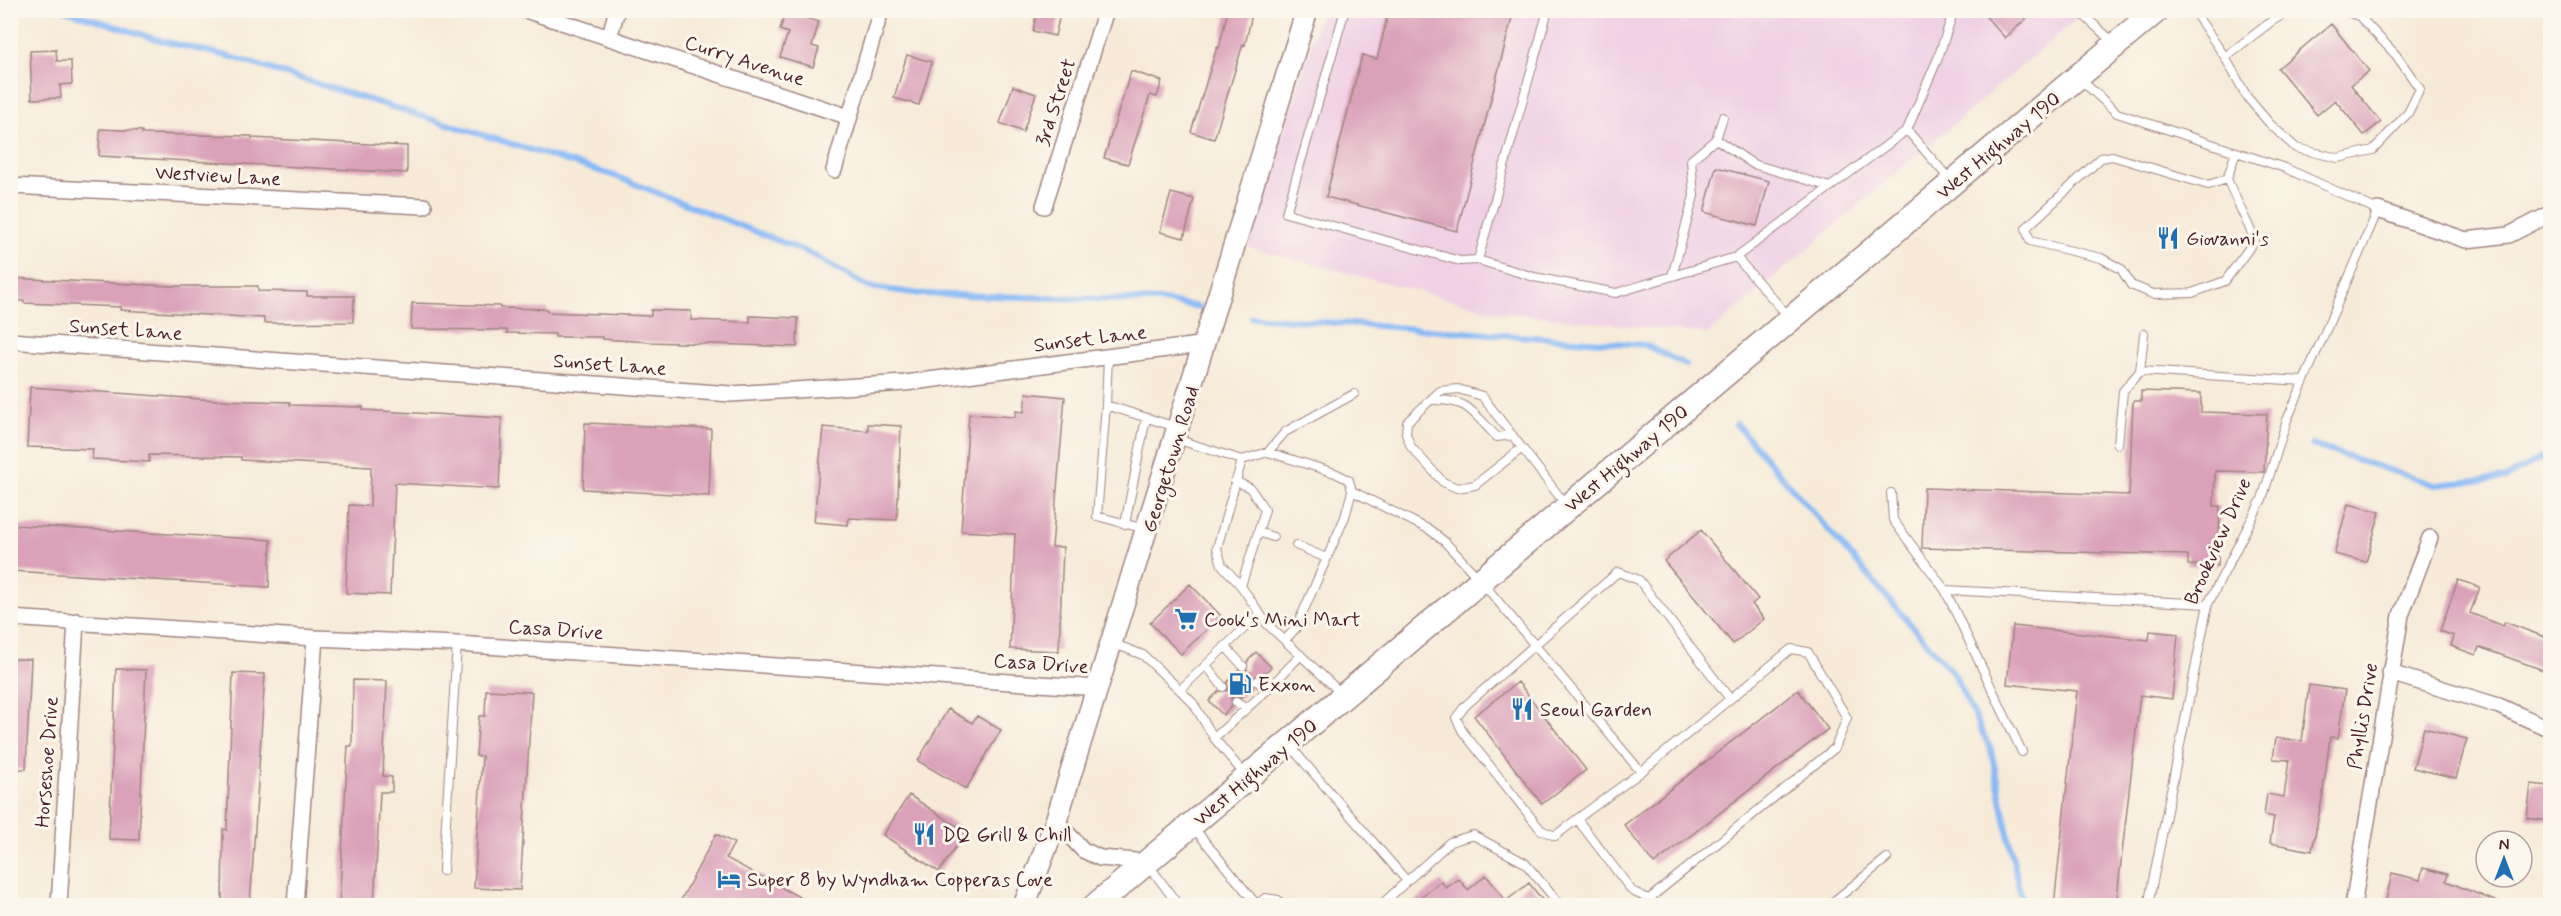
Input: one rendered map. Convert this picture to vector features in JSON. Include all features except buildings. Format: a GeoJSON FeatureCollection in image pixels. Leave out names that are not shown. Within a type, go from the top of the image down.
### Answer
{"type":"FeatureCollection","features":[{"type":"Feature","properties":{"kind":"main road","name":"West Highway 190"},"geometry":{"type":"LineString","coordinates":[[1095,906],[1246,776],[1288,744],[2157,10]]}},
{"type":"Feature","properties":{"kind":"street","name":"Curry Avenue"},"geometry":{"type":"LineString","coordinates":[[525,10],[849,117]]}},
{"type":"Feature","properties":{"kind":"street"},"geometry":{"type":"LineString","coordinates":[[609,38],[617,10]]}},
{"type":"Feature","properties":{"kind":"street"},"geometry":{"type":"LineString","coordinates":[[834,170],[881,10]]}},
{"type":"Feature","properties":{"kind":"street","name":"3rd Street"},"geometry":{"type":"LineString","coordinates":[[1044,206],[1106,10]]}},
{"type":"Feature","properties":{"kind":"street","name":"Georgetown Road"},"geometry":{"type":"LineString","coordinates":[[1024,906],[1056,821],[1113,643],[1307,10]]}},
{"type":"Feature","properties":{"kind":"street","name":"Westview Lane"},"geometry":{"type":"LineString","coordinates":[[10,186],[424,206]]}},
{"type":"Feature","properties":{"kind":"street"},"geometry":{"type":"LineString","coordinates":[[2378,210],[2466,240],[2509,235],[2550,214]]}},
{"type":"Feature","properties":{"kind":"street","name":"Sunset Lane"},"geometry":{"type":"LineString","coordinates":[[10,341],[731,394],[905,382],[1206,344]]}},
{"type":"Feature","properties":{"kind":"street","name":"Phyllis Drive"},"geometry":{"type":"LineString","coordinates":[[2353,906],[2401,615],[2430,538]]}},
{"type":"Feature","properties":{"kind":"street","name":"Casa Drive"},"geometry":{"type":"LineString","coordinates":[[10,618],[315,638],[457,644],[1098,688]]}},
{"type":"Feature","properties":{"kind":"street","name":"Horseshoe Drive"},"geometry":{"type":"LineString","coordinates":[[59,906],[76,621]]}},
{"type":"Feature","properties":{"kind":"street"},"geometry":{"type":"LineString","coordinates":[[295,906],[315,638]]}},
{"type":"Feature","properties":{"kind":"street"},"geometry":{"type":"LineString","coordinates":[[2390,673],[2499,706],[2550,729]]}},
{"type":"Feature","properties":{"kind":"street"},"geometry":{"type":"LineString","coordinates":[[1056,821],[1083,850],[1100,858],[1147,862]]}},
{"type":"Feature","properties":{"kind":"lane"},"geometry":{"type":"LineString","coordinates":[[1345,10],[1286,213],[1460,261],[1478,260],[1533,277],[1616,292],[1736,257],[1907,130],[1938,58],[1954,10]]}},
{"type":"Feature","properties":{"kind":"lane"},"geometry":{"type":"LineString","coordinates":[[1478,260],[1548,10]]}},
{"type":"Feature","properties":{"kind":"lane"},"geometry":{"type":"LineString","coordinates":[[2078,10],[2117,45]]}},
{"type":"Feature","properties":{"kind":"lane"},"geometry":{"type":"LineString","coordinates":[[2193,10],[2225,57],[2247,97],[2270,124],[2296,148],[2338,158],[2373,150],[2408,113],[2420,88],[2396,55],[2359,16],[2341,10]]}},
{"type":"Feature","properties":{"kind":"lane"},"geometry":{"type":"LineString","coordinates":[[2225,57],[2290,10]]}},
{"type":"Feature","properties":{"kind":"lane"},"geometry":{"type":"LineString","coordinates":[[2078,77],[2117,113],[2286,168],[2378,210]]}},
{"type":"Feature","properties":{"kind":"lane"},"geometry":{"type":"LineString","coordinates":[[1672,276],[1694,196],[1691,160],[1716,139],[1723,117]]}},
{"type":"Feature","properties":{"kind":"lane"},"geometry":{"type":"LineString","coordinates":[[1907,130],[1953,183]]}},
{"type":"Feature","properties":{"kind":"lane"},"geometry":{"type":"LineString","coordinates":[[1716,139],[1753,164],[1830,187]]}},
{"type":"Feature","properties":{"kind":"lane"},"geometry":{"type":"LineString","coordinates":[[2227,179],[2208,185],[2112,156],[2101,158],[2026,228],[2030,240],[2101,258],[2121,269],[2131,285],[2153,294],[2192,294],[2225,281],[2255,240],[2227,179],[2236,152]]}},
{"type":"Feature","properties":{"kind":"lane","name":"Brookview Drive"},"geometry":{"type":"LineString","coordinates":[[2148,906],[2208,604],[2262,499],[2287,420],[2378,210]]}},
{"type":"Feature","properties":{"kind":"lane"},"geometry":{"type":"LineString","coordinates":[[1736,257],[1791,320]]}},
{"type":"Feature","properties":{"kind":"lane"},"geometry":{"type":"LineString","coordinates":[[2118,444],[2123,391],[2140,371],[2144,334]]}},
{"type":"Feature","properties":{"kind":"lane"},"geometry":{"type":"LineString","coordinates":[[1108,356],[1097,516],[1147,530]]}},
{"type":"Feature","properties":{"kind":"lane"},"geometry":{"type":"LineString","coordinates":[[2140,371],[2304,381]]}},
{"type":"Feature","properties":{"kind":"lane"},"geometry":{"type":"LineString","coordinates":[[1522,448],[1475,485],[1457,488],[1443,482],[1411,447],[1406,434],[1407,422],[1440,392],[1458,389],[1482,396],[1568,507]]}},
{"type":"Feature","properties":{"kind":"lane"},"geometry":{"type":"LineString","coordinates":[[1106,405],[1146,418],[1178,434],[1242,460],[1268,452],[1285,432],[1354,394]]}},
{"type":"Feature","properties":{"kind":"lane"},"geometry":{"type":"LineString","coordinates":[[1431,400],[1453,399],[1466,406],[1497,436],[1512,435]]}},
{"type":"Feature","properties":{"kind":"lane"},"geometry":{"type":"LineString","coordinates":[[1125,524],[1146,418]]}},
{"type":"Feature","properties":{"kind":"lane"},"geometry":{"type":"LineString","coordinates":[[1268,452],[1335,473],[1349,480],[1352,491],[1345,517],[1296,628],[1285,640]]}},
{"type":"Feature","properties":{"kind":"lane"},"geometry":{"type":"LineString","coordinates":[[1242,460],[1217,548],[1221,564],[1241,586],[1259,614],[1344,696]]}},
{"type":"Feature","properties":{"kind":"lane"},"geometry":{"type":"LineString","coordinates":[[1235,481],[1250,488],[1265,510],[1241,586]]}},
{"type":"Feature","properties":{"kind":"lane"},"geometry":{"type":"LineString","coordinates":[[1352,491],[1430,530],[1445,542],[1481,581],[1641,772]]}},
{"type":"Feature","properties":{"kind":"lane"},"geometry":{"type":"LineString","coordinates":[[1891,493],[1893,520],[1945,590],[2022,752]]}},
{"type":"Feature","properties":{"kind":"lane"},"geometry":{"type":"LineString","coordinates":[[1258,532],[1274,537]]}},
{"type":"Feature","properties":{"kind":"lane"},"geometry":{"type":"LineString","coordinates":[[1296,545],[1326,558]]}},
{"type":"Feature","properties":{"kind":"lane"},"geometry":{"type":"LineString","coordinates":[[1577,819],[1632,891],[1649,899],[1835,748],[1847,718],[1808,652],[1791,649],[1641,772],[1577,819],[1555,836],[1541,830],[1463,732],[1456,718],[1465,706],[1618,573],[1639,580],[1730,699]]}},
{"type":"Feature","properties":{"kind":"lane"},"geometry":{"type":"LineString","coordinates":[[1945,590],[2208,604]]}},
{"type":"Feature","properties":{"kind":"lane"},"geometry":{"type":"LineString","coordinates":[[1180,690],[1259,614]]}},
{"type":"Feature","properties":{"kind":"lane"},"geometry":{"type":"LineString","coordinates":[[1113,643],[1143,654],[1180,690],[1193,703],[1214,738],[1246,776]]}},
{"type":"Feature","properties":{"kind":"lane"},"geometry":{"type":"LineString","coordinates":[[443,871],[457,644]]}},
{"type":"Feature","properties":{"kind":"lane"},"geometry":{"type":"LineString","coordinates":[[1225,646],[1244,666]]}},
{"type":"Feature","properties":{"kind":"lane"},"geometry":{"type":"LineString","coordinates":[[1214,738],[1301,656]]}},
{"type":"Feature","properties":{"kind":"lane"},"geometry":{"type":"LineString","coordinates":[[1206,665],[1223,687]]}},
{"type":"Feature","properties":{"kind":"lane"},"geometry":{"type":"LineString","coordinates":[[1257,681],[1267,690]]}},
{"type":"Feature","properties":{"kind":"lane"},"geometry":{"type":"LineString","coordinates":[[1236,702],[1246,709]]}},
{"type":"Feature","properties":{"kind":"lane"},"geometry":{"type":"LineString","coordinates":[[1288,744],[1407,881]]}},
{"type":"Feature","properties":{"kind":"lane"},"geometry":{"type":"LineString","coordinates":[[1191,825],[1257,905],[1265,898],[1278,900],[1283,906]]}},
{"type":"Feature","properties":{"kind":"lane"},"geometry":{"type":"LineString","coordinates":[[1380,906],[1450,842],[1473,835],[1525,863],[1562,906]]}},
{"type":"Feature","properties":{"kind":"lane"},"geometry":{"type":"LineString","coordinates":[[1828,906],[1887,858]]}},
{"type":"Feature","properties":{"kind":"lane"},"geometry":{"type":"LineString","coordinates":[[1147,862],[1179,906]]}},
{"type":"Feature","properties":{"kind":"shaded area"},"geometry":{"type":"Polygon","coordinates":[[[1321,11],[2086,11],[1708,334],[1498,312],[1248,247],[1321,11]]]}},
{"type":"Feature","properties":{"kind":"waterway"},"geometry":{"type":"LineString","coordinates":[[65,10],[162,41],[228,56],[615,176],[809,253],[869,287],[921,294],[1163,301],[1199,307]]}},
{"type":"Feature","properties":{"kind":"waterway"},"geometry":{"type":"LineString","coordinates":[[1252,317],[1645,345],[1686,365]]}},
{"type":"Feature","properties":{"kind":"waterway"},"geometry":{"type":"LineString","coordinates":[[1736,424],[1954,674],[1991,750],[2019,888],[2026,906]]}},
{"type":"Feature","properties":{"kind":"waterway"},"geometry":{"type":"LineString","coordinates":[[2312,445],[2435,485],[2505,478],[2550,453]]}},
{"type":"Feature","properties":{"kind":"place","name":"Giovanni's"},"geometry":{"type":"Point","coordinates":[2168,238]}},
{"type":"Feature","properties":{"kind":"place","name":"Cook's Mini Mart"},"geometry":{"type":"Point","coordinates":[1186,619]}},
{"type":"Feature","properties":{"kind":"place","name":"Exxon"},"geometry":{"type":"Point","coordinates":[1240,684]}},
{"type":"Feature","properties":{"kind":"place","name":"Seoul Garden"},"geometry":{"type":"Point","coordinates":[1522,709]}},
{"type":"Feature","properties":{"kind":"place","name":"DQ Grill & Chill"},"geometry":{"type":"Point","coordinates":[924,834]}},
{"type":"Feature","properties":{"kind":"place","name":"Super 8 by Wyndham Copperas Cove"},"geometry":{"type":"Point","coordinates":[729,879]}}]}
